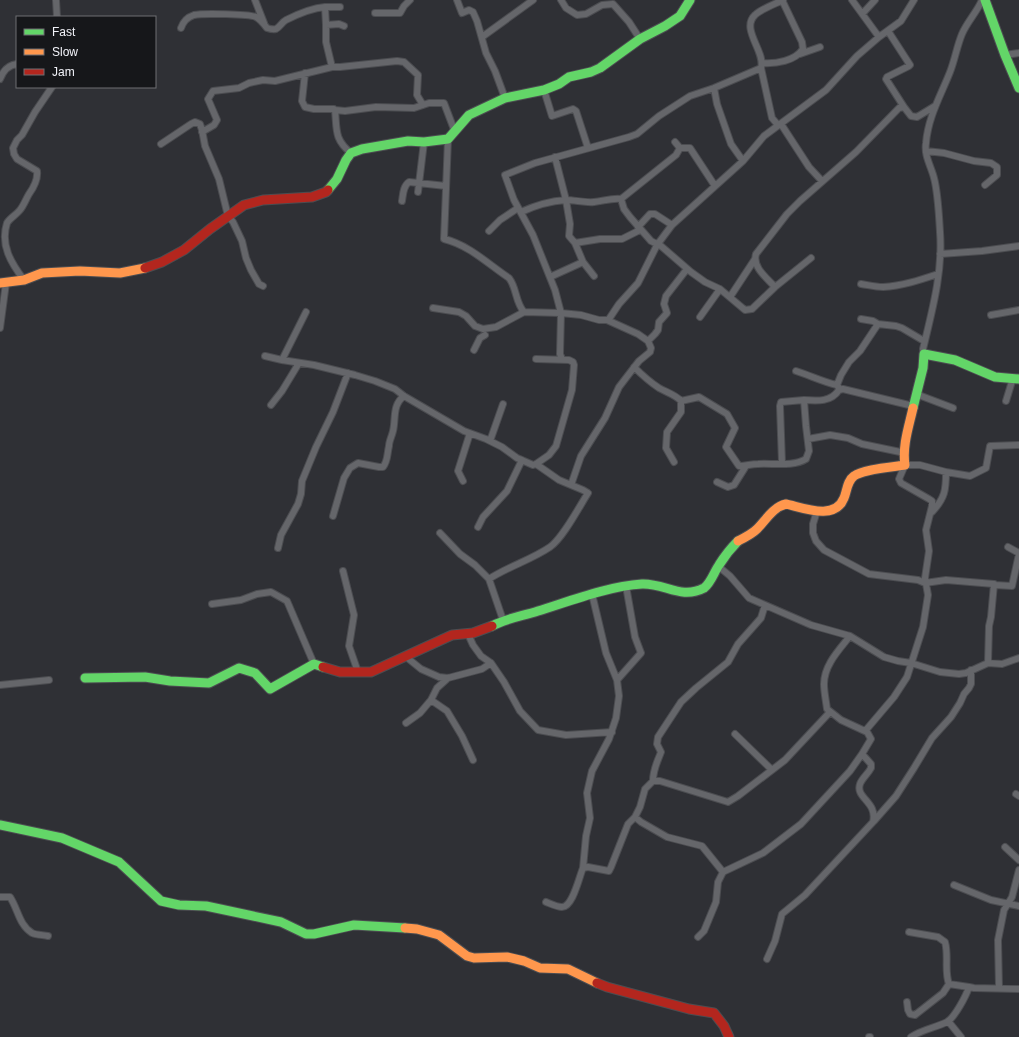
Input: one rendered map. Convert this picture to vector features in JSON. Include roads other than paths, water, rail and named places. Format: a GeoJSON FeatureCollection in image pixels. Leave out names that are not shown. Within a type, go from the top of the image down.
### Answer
{"type":"FeatureCollection","features":[{"type":"Feature","properties":{"kind":"street"},"geometry":{"type":"LineString","coordinates":[[56,0],[56,16]]}},
{"type":"Feature","properties":{"kind":"street"},"geometry":{"type":"LineString","coordinates":[[255,0],[264,24]]}},
{"type":"Feature","properties":{"kind":"street"},"geometry":{"type":"LineString","coordinates":[[375,13],[400,13],[410,0]]}},
{"type":"Feature","properties":{"kind":"street"},"geometry":{"type":"LineString","coordinates":[[457,0],[462,13],[469,10],[473,12],[486,53],[495,71],[505,98]]}},
{"type":"Feature","properties":{"kind":"street"},"geometry":{"type":"LineString","coordinates":[[482,37],[533,0]]}},
{"type":"Feature","properties":{"kind":"street"},"geometry":{"type":"LineString","coordinates":[[561,0],[571,13],[577,15],[586,14],[602,5],[613,4],[619,0]]}},
{"type":"Feature","properties":{"kind":"street"},"geometry":{"type":"LineString","coordinates":[[597,0],[602,5]]}},
{"type":"Feature","properties":{"kind":"street"},"geometry":{"type":"LineString","coordinates":[[0,328],[3,283],[24,280],[42,273],[80,271],[120,273],[150,267],[184,250],[244,205],[263,200],[312,197],[326,192],[337,179],[351,153],[362,149],[408,141],[424,142],[448,139],[469,116],[505,98],[544,90],[559,84],[569,77],[591,72],[600,68],[640,39],[680,16],[690,0]]}},
{"type":"Feature","properties":{"kind":"street"},"geometry":{"type":"LineString","coordinates":[[800,54],[803,49],[802,42],[782,0],[755,14],[750,27],[752,38],[761,56],[761,66],[772,118],[780,125],[809,167],[822,181]]}},
{"type":"Feature","properties":{"kind":"street"},"geometry":{"type":"LineString","coordinates":[[852,0],[879,37]]}},
{"type":"Feature","properties":{"kind":"street"},"geometry":{"type":"LineString","coordinates":[[862,13],[875,0]]}},
{"type":"Feature","properties":{"kind":"street"},"geometry":{"type":"LineString","coordinates":[[607,320],[638,283],[657,245],[672,225],[743,161],[764,136],[826,90],[858,56],[879,37],[901,21],[914,0]]}},
{"type":"Feature","properties":{"kind":"street"},"geometry":{"type":"LineString","coordinates":[[983,0],[1019,88]]}},
{"type":"Feature","properties":{"kind":"street"},"geometry":{"type":"LineString","coordinates":[[867,732],[866,730],[894,697],[907,677],[923,627],[928,595],[925,583],[929,551],[926,530],[932,512],[932,502],[900,483],[899,479],[905,465],[904,459],[906,436],[923,368],[924,341],[933,308],[940,254],[940,233],[934,179],[926,151],[928,127],[951,70],[962,33],[983,0]]}},
{"type":"Feature","properties":{"kind":"street"},"geometry":{"type":"LineString","coordinates":[[613,4],[629,22],[640,39]]}},
{"type":"Feature","properties":{"kind":"street"},"geometry":{"type":"LineString","coordinates":[[325,7],[326,42],[332,67]]}},
{"type":"Feature","properties":{"kind":"street"},"geometry":{"type":"LineString","coordinates":[[181,28],[183,23],[196,15],[248,15],[256,18],[267,28],[274,29],[278,28],[284,21],[314,8],[340,7]]}},
{"type":"Feature","properties":{"kind":"street"},"geometry":{"type":"LineString","coordinates":[[326,25],[339,24],[344,26]]}},
{"type":"Feature","properties":{"kind":"street"},"geometry":{"type":"LineString","coordinates":[[888,31],[910,65],[886,78],[904,107],[912,116],[917,117],[936,106]]}},
{"type":"Feature","properties":{"kind":"street"},"geometry":{"type":"LineString","coordinates":[[562,359],[560,357],[561,313],[555,290],[533,235],[520,210],[505,175],[535,163],[637,134],[690,96],[714,88],[761,66],[774,64],[820,47]]}},
{"type":"Feature","properties":{"kind":"street"},"geometry":{"type":"LineString","coordinates":[[1005,54],[1019,53]]}},
{"type":"Feature","properties":{"kind":"street"},"geometry":{"type":"LineString","coordinates":[[202,132],[214,125],[217,120],[208,99],[213,91],[239,88],[249,83],[263,80],[276,81],[332,67],[397,61],[404,62],[418,75],[418,95],[423,105]]}},
{"type":"Feature","properties":{"kind":"street"},"geometry":{"type":"LineString","coordinates":[[0,78],[6,68],[16,64]]}},
{"type":"Feature","properties":{"kind":"street"},"geometry":{"type":"LineString","coordinates":[[305,73],[302,101],[305,107],[314,109],[334,108],[335,110],[345,111],[376,107],[414,108],[429,103],[444,103],[455,132]]}},
{"type":"Feature","properties":{"kind":"street"},"geometry":{"type":"LineString","coordinates":[[24,280],[12,266],[3,251],[2,235],[7,223],[20,210],[34,187],[37,171],[17,159],[13,148],[51,88]]}},
{"type":"Feature","properties":{"kind":"street"},"geometry":{"type":"LineString","coordinates":[[714,88],[717,104],[731,144],[743,161]]}},
{"type":"Feature","properties":{"kind":"street"},"geometry":{"type":"LineString","coordinates":[[544,90],[552,116],[573,109],[576,111],[588,148]]}},
{"type":"Feature","properties":{"kind":"street"},"geometry":{"type":"LineString","coordinates":[[730,297],[755,259],[756,254],[787,214],[856,152],[899,108],[904,107]]}},
{"type":"Feature","properties":{"kind":"street"},"geometry":{"type":"LineString","coordinates":[[335,110],[338,135],[342,145],[351,153]]}},
{"type":"Feature","properties":{"kind":"street"},"geometry":{"type":"LineString","coordinates":[[161,144],[191,124],[195,122],[200,124],[205,146],[219,179],[228,216],[233,222],[242,241],[246,258],[251,270],[259,284],[263,286]]}},
{"type":"Feature","properties":{"kind":"street"},"geometry":{"type":"LineString","coordinates":[[448,139],[444,239],[455,241],[509,278],[512,282],[516,300],[524,312]]}},
{"type":"Feature","properties":{"kind":"street"},"geometry":{"type":"LineString","coordinates":[[418,192],[424,142]]}},
{"type":"Feature","properties":{"kind":"street"},"geometry":{"type":"LineString","coordinates":[[675,142],[680,148]]}},
{"type":"Feature","properties":{"kind":"street"},"geometry":{"type":"LineString","coordinates":[[680,148],[690,148],[715,186]]}},
{"type":"Feature","properties":{"kind":"street"},"geometry":{"type":"LineString","coordinates":[[489,231],[500,220],[520,210],[566,200],[593,202],[614,198],[621,199],[676,155],[680,148]]}},
{"type":"Feature","properties":{"kind":"street"},"geometry":{"type":"LineString","coordinates":[[926,151],[944,153],[974,161],[994,164],[997,167],[996,175],[985,185]]}},
{"type":"Feature","properties":{"kind":"street"},"geometry":{"type":"LineString","coordinates":[[555,158],[566,200],[570,224],[569,236],[575,243],[583,262],[594,276]]}},
{"type":"Feature","properties":{"kind":"street"},"geometry":{"type":"LineString","coordinates":[[402,201],[406,184],[409,182],[446,186]]}},
{"type":"Feature","properties":{"kind":"street"},"geometry":{"type":"LineString","coordinates":[[621,199],[624,209],[639,229],[651,241],[661,246],[705,282],[720,289],[742,307],[749,310],[757,306],[775,287],[811,258]]}},
{"type":"Feature","properties":{"kind":"street"},"geometry":{"type":"LineString","coordinates":[[575,243],[600,239],[622,239],[639,229],[650,214],[655,214],[672,225]]}},
{"type":"Feature","properties":{"kind":"street"},"geometry":{"type":"LineString","coordinates":[[940,254],[982,251],[1019,246]]}},
{"type":"Feature","properties":{"kind":"street"},"geometry":{"type":"LineString","coordinates":[[755,259],[758,268],[775,287]]}},
{"type":"Feature","properties":{"kind":"street"},"geometry":{"type":"LineString","coordinates":[[550,277],[583,262]]}},
{"type":"Feature","properties":{"kind":"street"},"geometry":{"type":"LineString","coordinates":[[648,342],[658,330],[658,322],[667,313],[664,304],[666,296],[688,269]]}},
{"type":"Feature","properties":{"kind":"street"},"geometry":{"type":"LineString","coordinates":[[861,284],[882,287],[890,286],[913,282],[938,274]]}},
{"type":"Feature","properties":{"kind":"street"},"geometry":{"type":"LineString","coordinates":[[700,317],[720,289]]}},
{"type":"Feature","properties":{"kind":"street"},"geometry":{"type":"LineString","coordinates":[[433,308],[459,312],[466,316],[475,326],[484,332]]}},
{"type":"Feature","properties":{"kind":"street"},"geometry":{"type":"LineString","coordinates":[[991,314],[1019,310]]}},
{"type":"Feature","properties":{"kind":"street"},"geometry":{"type":"LineString","coordinates":[[282,360],[306,312]]}},
{"type":"Feature","properties":{"kind":"street"},"geometry":{"type":"LineString","coordinates":[[474,350],[484,332],[504,324],[524,312],[561,313],[581,315],[599,320],[607,320],[638,334],[648,342],[651,348],[650,352],[639,361],[619,387],[605,418],[581,456],[571,485]]}},
{"type":"Feature","properties":{"kind":"street"},"geometry":{"type":"LineString","coordinates":[[861,318],[878,324],[902,328],[924,341]]}},
{"type":"Feature","properties":{"kind":"street"},"geometry":{"type":"LineString","coordinates":[[782,463],[781,402],[804,400],[819,401],[834,397],[841,375],[878,324]]}},
{"type":"Feature","properties":{"kind":"street"},"geometry":{"type":"LineString","coordinates":[[924,354],[955,360],[995,377],[1016,378],[1006,401]]}},
{"type":"Feature","properties":{"kind":"street"},"geometry":{"type":"LineString","coordinates":[[265,356],[348,373],[395,389],[404,396],[464,431],[490,441],[522,460],[533,465],[536,464],[559,480],[588,493],[570,523],[552,546],[532,558],[489,579]]}},
{"type":"Feature","properties":{"kind":"street"},"geometry":{"type":"LineString","coordinates":[[536,359],[570,360],[574,365],[572,390],[556,446],[549,455],[536,464]]}},
{"type":"Feature","properties":{"kind":"street"},"geometry":{"type":"LineString","coordinates":[[271,404],[299,363]]}},
{"type":"Feature","properties":{"kind":"street"},"geometry":{"type":"LineString","coordinates":[[634,367],[659,388],[679,398],[681,401],[681,412],[668,432],[666,448],[674,462]]}},
{"type":"Feature","properties":{"kind":"street"},"geometry":{"type":"LineString","coordinates":[[796,371],[843,389],[913,406]]}},
{"type":"Feature","properties":{"kind":"street"},"geometry":{"type":"LineString","coordinates":[[278,548],[281,535],[298,504],[301,494],[302,481],[333,412],[348,373]]}},
{"type":"Feature","properties":{"kind":"street"},"geometry":{"type":"LineString","coordinates":[[916,394],[953,408]]}},
{"type":"Feature","properties":{"kind":"street"},"geometry":{"type":"LineString","coordinates":[[333,516],[344,478],[350,468],[358,462],[379,467],[383,467],[385,464],[388,458],[389,445],[394,430],[394,419],[397,404],[404,396]]}},
{"type":"Feature","properties":{"kind":"street"},"geometry":{"type":"LineString","coordinates":[[681,401],[700,396],[727,414],[735,428],[726,448],[739,466],[746,466],[756,464],[797,462],[806,459],[809,451],[808,439],[806,436],[804,400]]}},
{"type":"Feature","properties":{"kind":"street"},"geometry":{"type":"LineString","coordinates":[[490,441],[503,404]]}},
{"type":"Feature","properties":{"kind":"street"},"geometry":{"type":"LineString","coordinates":[[463,481],[458,471],[470,433]]}},
{"type":"Feature","properties":{"kind":"street"},"geometry":{"type":"LineString","coordinates":[[808,439],[830,435],[848,438],[862,444],[905,453]]}},
{"type":"Feature","properties":{"kind":"street"},"geometry":{"type":"LineString","coordinates":[[84,678],[145,678],[209,683],[239,668],[255,673],[270,689],[314,664],[340,672],[370,672],[452,635],[468,634],[486,629],[503,620],[592,594],[626,586],[642,584],[655,585],[683,593],[690,593],[705,587],[718,566],[738,542],[756,530],[772,512],[781,505],[786,504],[817,511],[828,511],[840,506],[850,481],[855,475],[885,467],[920,465],[946,472],[970,476],[986,468],[990,446],[1019,445]]}},
{"type":"Feature","properties":{"kind":"street"},"geometry":{"type":"LineString","coordinates":[[478,527],[483,517],[506,491],[522,460]]}},
{"type":"Feature","properties":{"kind":"street"},"geometry":{"type":"LineString","coordinates":[[717,482],[728,487],[734,485],[746,466]]}},
{"type":"Feature","properties":{"kind":"street"},"geometry":{"type":"LineString","coordinates":[[932,512],[939,504],[946,489],[946,472]]}},
{"type":"Feature","properties":{"kind":"street"},"geometry":{"type":"LineString","coordinates":[[817,511],[812,533],[816,541],[824,550],[869,574],[918,580],[925,583],[946,580],[991,582],[995,586],[1012,586],[1019,553],[1008,547]]}},
{"type":"Feature","properties":{"kind":"street"},"geometry":{"type":"LineString","coordinates":[[440,533],[460,554],[475,565],[489,579],[503,620]]}},
{"type":"Feature","properties":{"kind":"street"},"geometry":{"type":"LineString","coordinates":[[718,566],[730,576],[749,598],[811,625],[850,636],[884,657],[951,674],[966,673],[988,663],[1002,664],[1019,658]]}},
{"type":"Feature","properties":{"kind":"street"},"geometry":{"type":"LineString","coordinates":[[343,571],[354,615],[350,646],[358,672]]}},
{"type":"Feature","properties":{"kind":"street"},"geometry":{"type":"LineString","coordinates":[[617,680],[641,653],[635,637],[626,586]]}},
{"type":"Feature","properties":{"kind":"street"},"geometry":{"type":"LineString","coordinates":[[988,663],[989,626],[995,586]]}},
{"type":"Feature","properties":{"kind":"street"},"geometry":{"type":"LineString","coordinates":[[212,604],[241,600],[257,594],[271,592],[287,601],[314,664]]}},
{"type":"Feature","properties":{"kind":"street"},"geometry":{"type":"LineString","coordinates":[[546,902],[561,907],[567,906],[571,902],[583,868],[586,836],[590,818],[588,793],[592,771],[612,732],[616,718],[619,696],[617,680],[606,653],[592,594]]}},
{"type":"Feature","properties":{"kind":"street"},"geometry":{"type":"LineString","coordinates":[[653,782],[654,766],[661,752],[657,744],[658,736],[681,702],[728,662],[738,644],[761,618],[765,605]]}},
{"type":"Feature","properties":{"kind":"street"},"geometry":{"type":"LineString","coordinates":[[468,634],[473,646],[481,656],[491,663],[504,682],[520,711],[538,730],[566,735],[612,732]]}},
{"type":"Feature","properties":{"kind":"street"},"geometry":{"type":"LineString","coordinates":[[698,937],[706,927],[716,902],[718,882],[723,872],[763,852],[801,824],[850,771],[871,739],[867,732],[841,720],[827,709],[824,685],[825,674],[832,658],[850,636]]}},
{"type":"Feature","properties":{"kind":"street"},"geometry":{"type":"LineString","coordinates":[[405,656],[421,669],[439,677],[448,678],[482,669],[491,663]]}},
{"type":"Feature","properties":{"kind":"street"},"geometry":{"type":"LineString","coordinates":[[767,959],[775,941],[782,914],[805,895],[874,822],[896,796],[932,738],[951,717],[969,688],[971,684],[971,670]]}},
{"type":"Feature","properties":{"kind":"street"},"geometry":{"type":"LineString","coordinates":[[406,723],[420,713],[431,700],[437,688],[448,678]]}},
{"type":"Feature","properties":{"kind":"street"},"geometry":{"type":"LineString","coordinates":[[0,685],[48,680]]}},
{"type":"Feature","properties":{"kind":"street"},"geometry":{"type":"LineString","coordinates":[[431,700],[448,711],[473,760]]}},
{"type":"Feature","properties":{"kind":"street"},"geometry":{"type":"LineString","coordinates":[[583,868],[588,867],[609,871],[628,824],[635,817],[640,807],[645,789],[653,782],[660,781],[728,802],[785,760],[830,712]]}},
{"type":"Feature","properties":{"kind":"street"},"geometry":{"type":"LineString","coordinates":[[735,734],[772,770]]}},
{"type":"Feature","properties":{"kind":"street"},"geometry":{"type":"LineString","coordinates":[[862,754],[871,764],[871,768],[861,783],[860,790],[865,800],[873,808],[874,822]]}},
{"type":"Feature","properties":{"kind":"street"},"geometry":{"type":"LineString","coordinates":[[635,817],[640,822],[667,837],[702,846],[723,872]]}},
{"type":"Feature","properties":{"kind":"street"},"geometry":{"type":"LineString","coordinates":[[0,825],[36,831],[62,838],[119,862],[161,901],[179,905],[206,906],[281,922],[306,934],[314,934],[354,925],[417,928],[439,935],[466,956],[474,958],[507,957],[524,961],[540,968],[568,969],[607,987],[690,1010],[714,1013],[724,1026],[729,1037]]}},
{"type":"Feature","properties":{"kind":"street"},"geometry":{"type":"LineString","coordinates":[[1004,847],[1019,860]]}},
{"type":"Feature","properties":{"kind":"street"},"geometry":{"type":"LineString","coordinates":[[999,988],[998,940],[1004,910],[1012,897],[1019,870]]}},
{"type":"Feature","properties":{"kind":"street"},"geometry":{"type":"LineString","coordinates":[[954,885],[991,900],[1019,906]]}},
{"type":"Feature","properties":{"kind":"street"},"geometry":{"type":"LineString","coordinates":[[0,897],[10,897],[15,904],[20,921],[32,933],[48,936]]}},
{"type":"Feature","properties":{"kind":"street"},"geometry":{"type":"LineString","coordinates":[[909,932],[938,937],[945,942],[947,952],[947,979],[949,984]]}},
{"type":"Feature","properties":{"kind":"street"},"geometry":{"type":"LineString","coordinates":[[949,984],[974,988],[1019,989]]}},
{"type":"Feature","properties":{"kind":"street"},"geometry":{"type":"LineString","coordinates":[[907,1002],[910,1014],[915,1015],[943,993],[949,984]]}},
{"type":"Feature","properties":{"kind":"street"},"geometry":{"type":"LineString","coordinates":[[912,1037],[921,1030],[948,1021],[966,996],[969,987]]}},
{"type":"Feature","properties":{"kind":"street"},"geometry":{"type":"LineString","coordinates":[[948,1021],[961,1037]]}}]}
